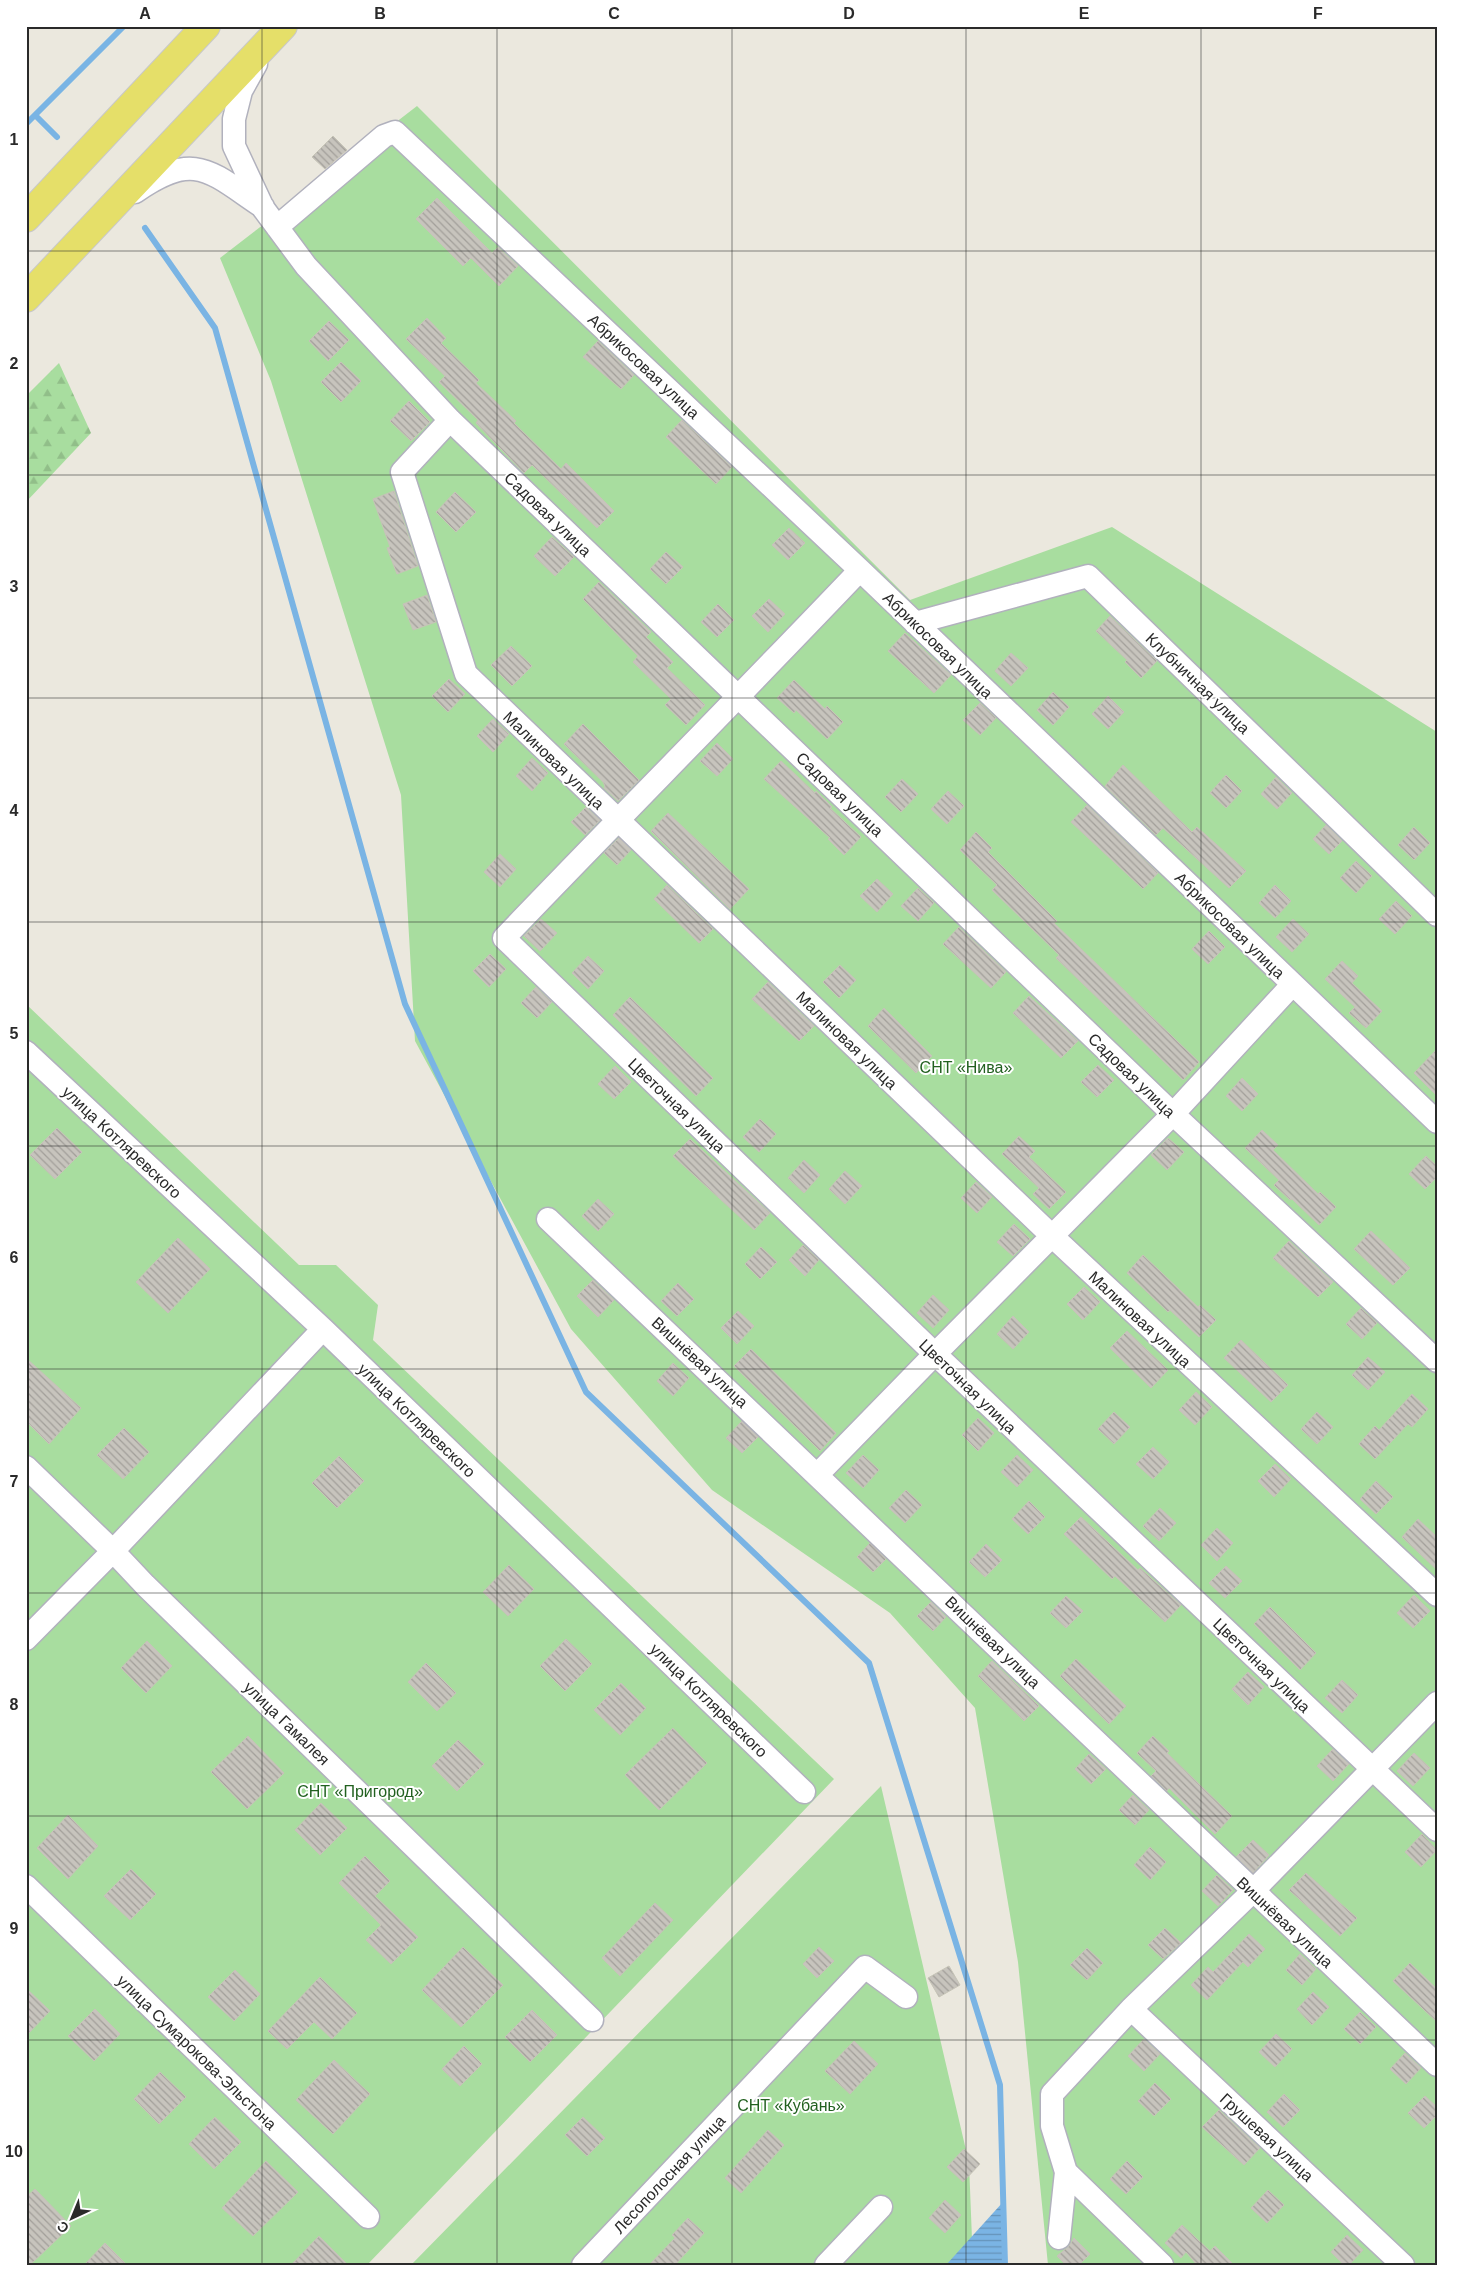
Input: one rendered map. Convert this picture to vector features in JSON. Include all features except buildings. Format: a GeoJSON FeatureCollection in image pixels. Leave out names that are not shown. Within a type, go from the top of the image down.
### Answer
{"type":"FeatureCollection","features":[{"type":"Feature","properties":{"kind":"main road"},"geometry":{"type":"LineString","coordinates":[[26,218],[206,26]]}},
{"type":"Feature","properties":{"kind":"main road"},"geometry":{"type":"LineString","coordinates":[[26,298],[277,32]]}},
{"type":"Feature","properties":{"kind":"street"},"geometry":{"type":"LineString","coordinates":[[264,208],[234,146],[234,119],[240,91],[277,32]]}},
{"type":"Feature","properties":{"kind":"street","name":"Абрикосовая улица"},"geometry":{"type":"LineString","coordinates":[[277,227],[384,136],[395,132],[915,622],[1437,1122]]}},
{"type":"Feature","properties":{"kind":"street"},"geometry":{"type":"LineString","coordinates":[[104,214],[156,178],[183,168],[209,171],[264,208]]}},
{"type":"Feature","properties":{"kind":"street","name":"Садовая улица"},"geometry":{"type":"LineString","coordinates":[[264,208],[306,266],[450,420],[1173,1114],[1437,1361]]}},
{"type":"Feature","properties":{"kind":"street","name":"Малиновая улица"},"geometry":{"type":"LineString","coordinates":[[450,420],[402,472],[466,674],[1052,1236],[1437,1595]]}},
{"type":"Feature","properties":{"kind":"street"},"geometry":{"type":"LineString","coordinates":[[617,820],[740,697],[860,570]]}},
{"type":"Feature","properties":{"kind":"street","name":"Клубничная улица"},"geometry":{"type":"LineString","coordinates":[[915,622],[1088,576],[1437,915]]}},
{"type":"Feature","properties":{"kind":"street","name":"Цветочная улица"},"geometry":{"type":"LineString","coordinates":[[617,820],[504,938],[935,1354],[1437,1830]]}},
{"type":"Feature","properties":{"kind":"street"},"geometry":{"type":"LineString","coordinates":[[818,1474],[1173,1114],[1292,984]]}},
{"type":"Feature","properties":{"kind":"street","name":"улица Котляревского"},"geometry":{"type":"LineString","coordinates":[[26,1052],[323,1329],[804,1792]]}},
{"type":"Feature","properties":{"kind":"street","name":"Вишнёвая улица"},"geometry":{"type":"LineString","coordinates":[[548,1219],[818,1474],[1252,1892],[1437,2065]]}},
{"type":"Feature","properties":{"kind":"street"},"geometry":{"type":"LineString","coordinates":[[26,1639],[113,1551],[323,1329]]}},
{"type":"Feature","properties":{"kind":"street","name":"улица Гамалея"},"geometry":{"type":"LineString","coordinates":[[26,1467],[592,2020]]}},
{"type":"Feature","properties":{"kind":"street"},"geometry":{"type":"LineString","coordinates":[[1059,2238],[1066,2172],[1052,2126],[1052,2094],[1131,2009],[1252,1892],[1437,1703]]}},
{"type":"Feature","properties":{"kind":"street","name":"улица Сумарокова-Эльстона"},"geometry":{"type":"LineString","coordinates":[[26,1886],[368,2217]]}},
{"type":"Feature","properties":{"kind":"street","name":"Лесополосная улица"},"geometry":{"type":"LineString","coordinates":[[583,2265],[865,1967],[906,1997]]}},
{"type":"Feature","properties":{"kind":"street","name":"Грушевая улица"},"geometry":{"type":"LineString","coordinates":[[1131,2009],[1403,2265]]}},
{"type":"Feature","properties":{"kind":"street"},"geometry":{"type":"LineString","coordinates":[[1066,2172],[1162,2265]]}},
{"type":"Feature","properties":{"kind":"street"},"geometry":{"type":"LineString","coordinates":[[826,2265],[882,2207]]}},
{"type":"Feature","properties":{"kind":"green space","name":"СНТ «Нива»"},"geometry":{"type":"Polygon","coordinates":[[[417,106],[910,600],[1112,527],[1437,732],[1437,2265],[1048,2265],[1018,1962],[975,1708],[890,1613],[712,1490],[571,1329],[415,1041],[401,795],[271,381],[220,258],[417,106]]]}},
{"type":"Feature","properties":{"kind":"green space"},"geometry":{"type":"Polygon","coordinates":[[[59,363],[91,433],[26,502],[26,396],[59,363]]]}},
{"type":"Feature","properties":{"kind":"green space","name":"СНТ «Пригород»"},"geometry":{"type":"Polygon","coordinates":[[[26,1004],[299,1265],[336,1265],[378,1305],[373,1340],[834,1779],[367,2265],[26,2265],[26,1004]]]}},
{"type":"Feature","properties":{"kind":"green space","name":"СНТ «Кубань»"},"geometry":{"type":"Polygon","coordinates":[[[881,1786],[969,2163],[973,2265],[411,2265],[881,1786]]]}},
{"type":"Feature","properties":{"kind":"water"},"geometry":{"type":"Polygon","coordinates":[[[1003,2202],[1005,2265],[946,2265],[1003,2202]]]}},
{"type":"Feature","properties":{"kind":"waterway"},"geometry":{"type":"LineString","coordinates":[[26,124],[124,26]]}},
{"type":"Feature","properties":{"kind":"waterway"},"geometry":{"type":"LineString","coordinates":[[35,115],[57,137]]}},
{"type":"Feature","properties":{"kind":"waterway"},"geometry":{"type":"LineString","coordinates":[[145,228],[215,328],[405,1004],[586,1392],[869,1663],[1000,2085],[1005,2265]]}}]}
